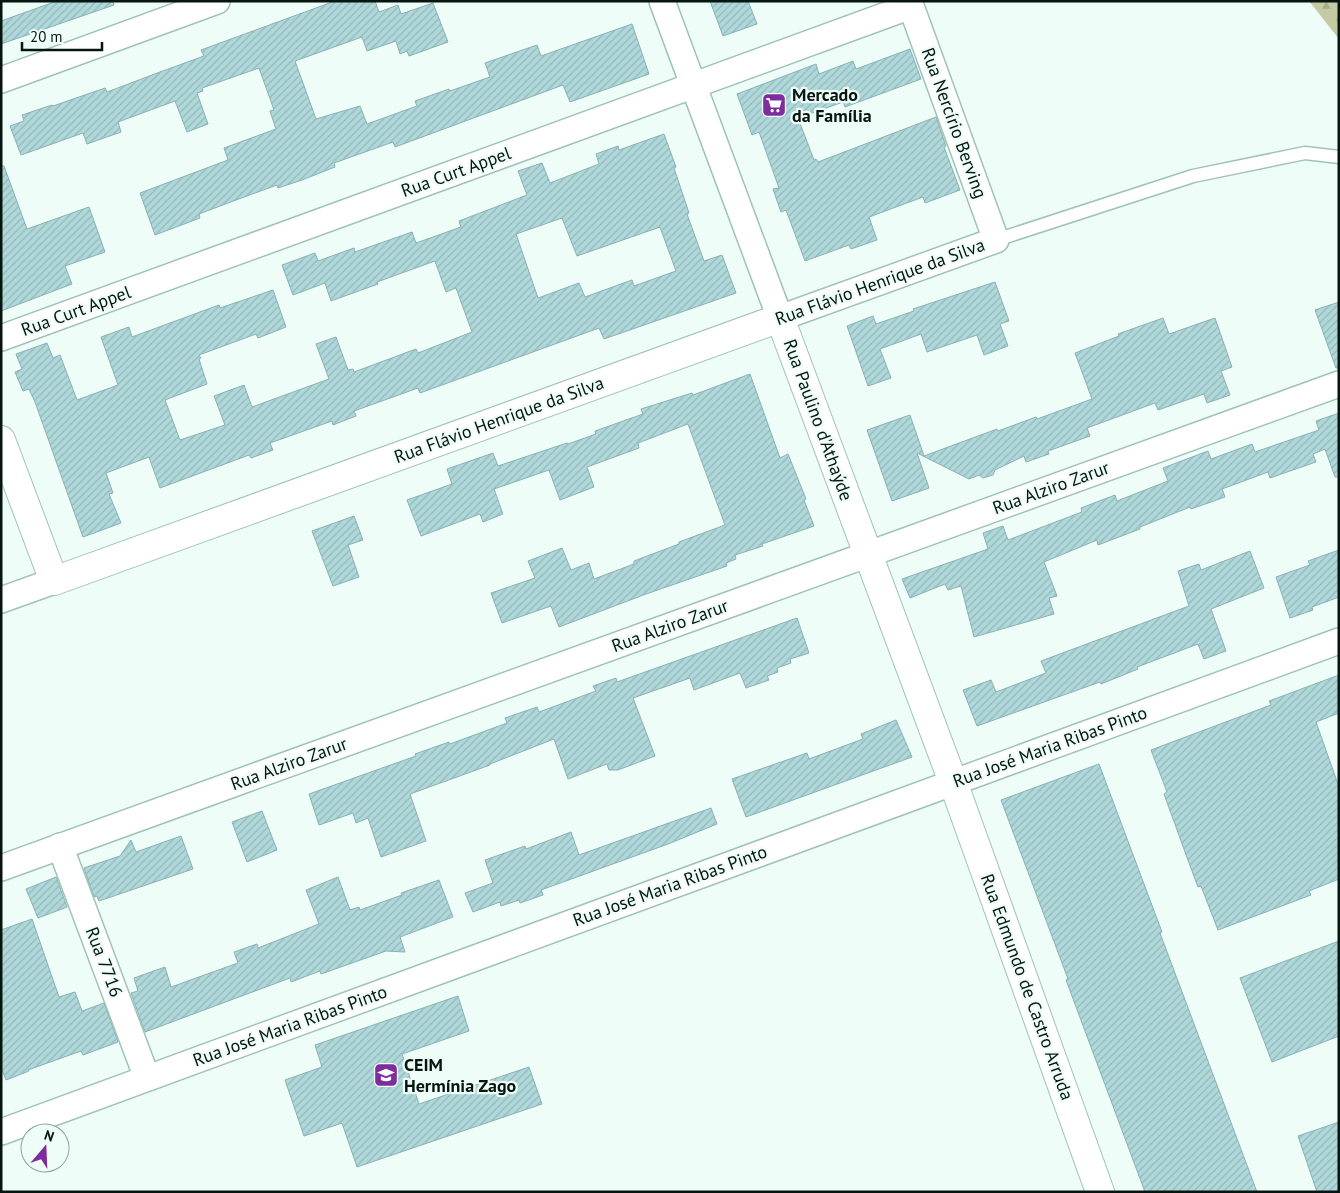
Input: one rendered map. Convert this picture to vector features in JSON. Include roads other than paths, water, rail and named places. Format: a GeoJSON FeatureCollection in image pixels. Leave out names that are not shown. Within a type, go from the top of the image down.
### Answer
{"type":"FeatureCollection","features":[{"type":"Feature","properties":{"kind":"street"},"geometry":{"type":"LineString","coordinates":[[1,80],[217,1]]}},
{"type":"Feature","properties":{"kind":"street","name":"Rua Paulino d'Athaýde"},"geometry":{"type":"LineString","coordinates":[[662,1],[953,782]]}},
{"type":"Feature","properties":{"kind":"street","name":"Rua Curt Appel"},"geometry":{"type":"LineString","coordinates":[[1,338],[911,6]]}},
{"type":"Feature","properties":{"kind":"street","name":"Rua Nercírio Berving"},"geometry":{"type":"LineString","coordinates":[[911,6],[996,240]]}},
{"type":"Feature","properties":{"kind":"street","name":"Rua Flávio Henrique da Silva"},"geometry":{"type":"LineString","coordinates":[[1,600],[996,240]]}},
{"type":"Feature","properties":{"kind":"street","name":"Rua Alziro Zarur"},"geometry":{"type":"LineString","coordinates":[[1,868],[1339,384]]}},
{"type":"Feature","properties":{"kind":"street"},"geometry":{"type":"LineString","coordinates":[[1,440],[54,581]]}},
{"type":"Feature","properties":{"kind":"street","name":"Rua José Maria Ribas Pinto"},"geometry":{"type":"LineString","coordinates":[[1,1132],[1339,641]]}},
{"type":"Feature","properties":{"kind":"street","name":"Rua Edmundo de Castro Arruda"},"geometry":{"type":"LineString","coordinates":[[953,782],[1100,1192]]}},
{"type":"Feature","properties":{"kind":"street","name":"Rua 7716"},"geometry":{"type":"LineString","coordinates":[[60,846],[147,1078]]}},
{"type":"Feature","properties":{"kind":"lane"},"geometry":{"type":"LineString","coordinates":[[996,240],[1193,176],[1305,153],[1339,157]]}},
{"type":"Feature","properties":{"kind":"place","name":"Mercado da Família"},"geometry":{"type":"Point","coordinates":[774,105]}},
{"type":"Feature","properties":{"kind":"place","name":"CEIM Hermínia Zago"},"geometry":{"type":"Point","coordinates":[386,1075]}}]}
